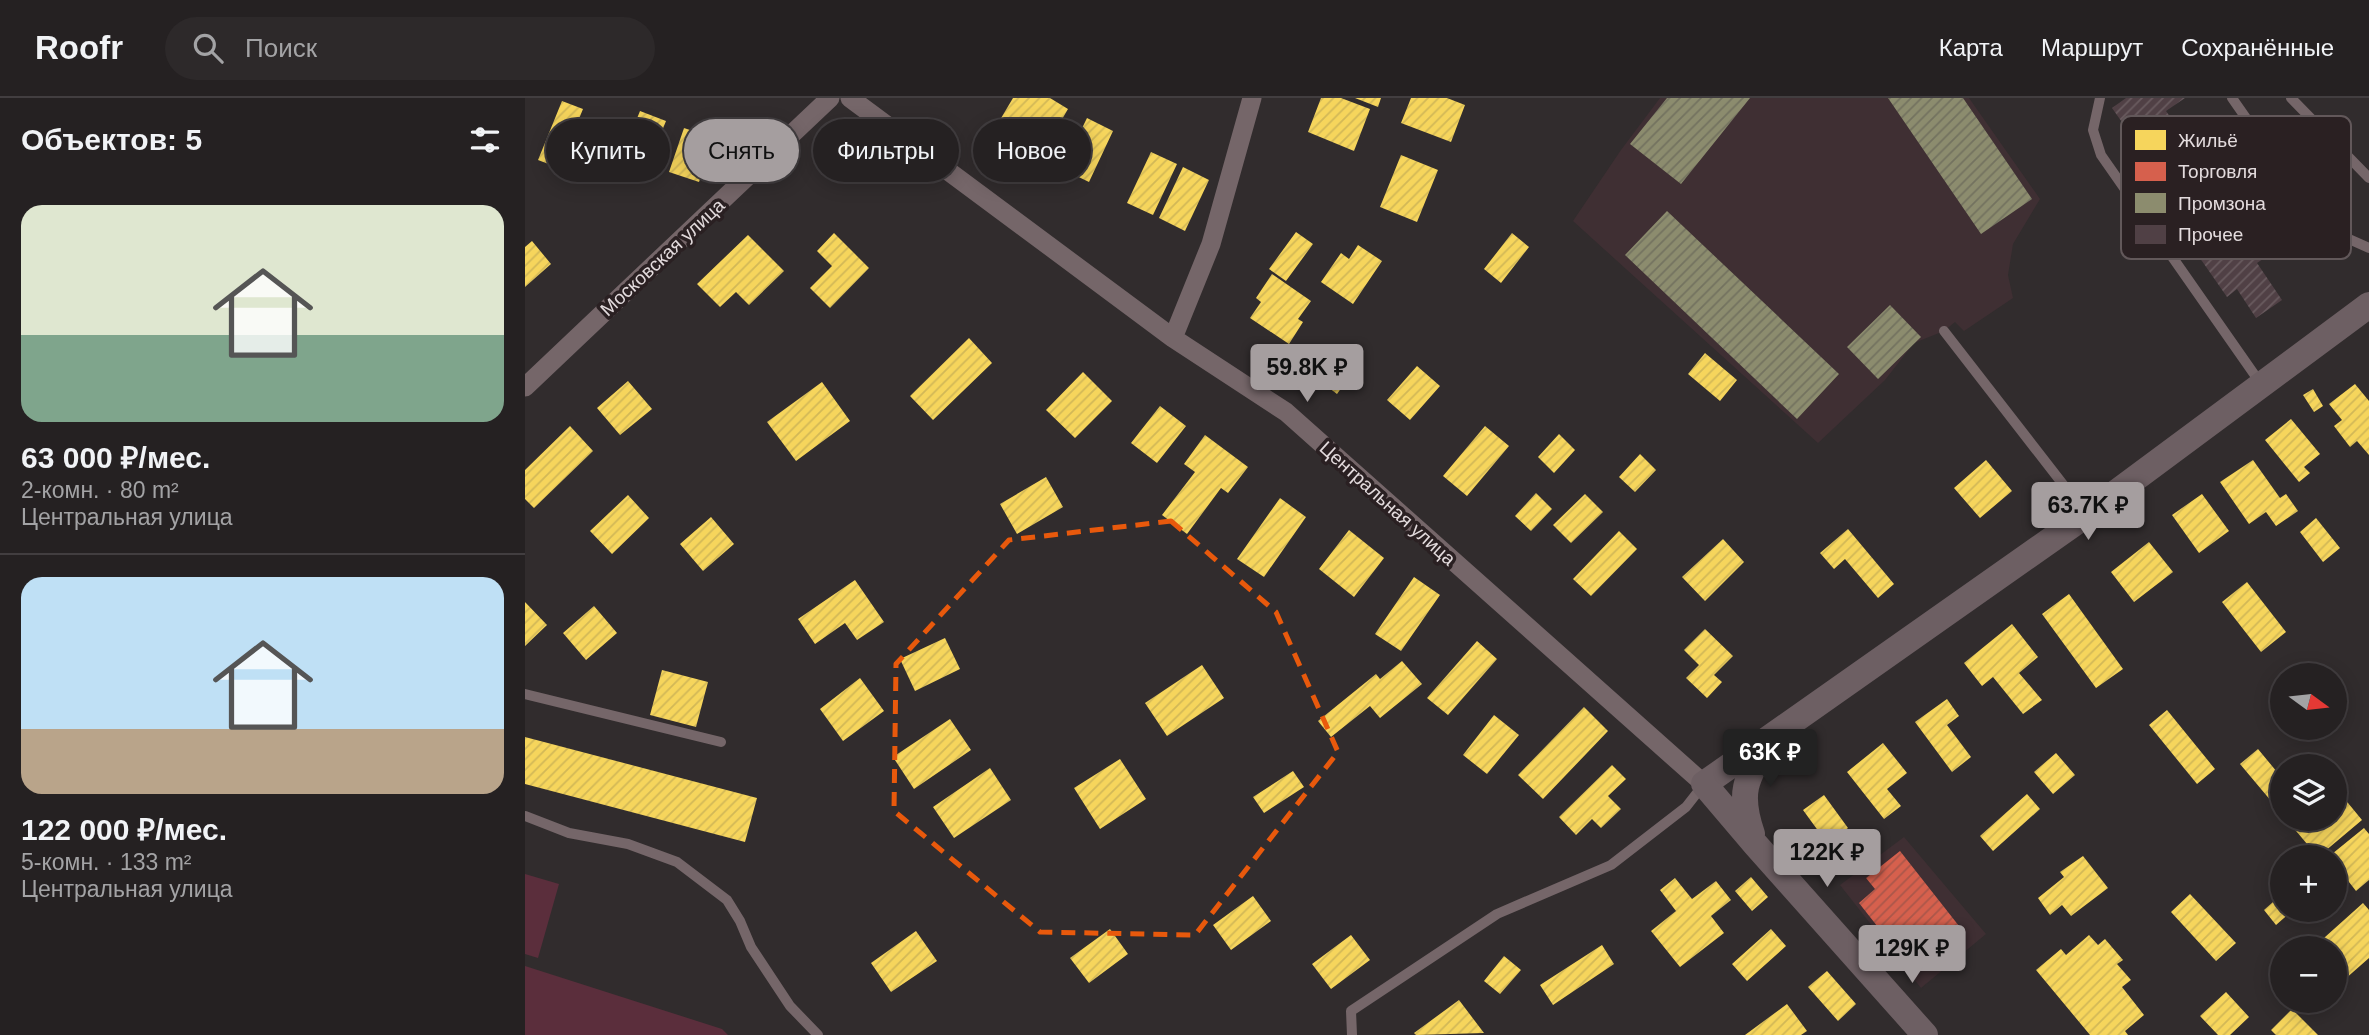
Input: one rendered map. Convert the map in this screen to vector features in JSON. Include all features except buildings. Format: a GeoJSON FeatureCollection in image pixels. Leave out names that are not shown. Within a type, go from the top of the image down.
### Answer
{"type":"FeatureCollection","features":[{"type":"Feature","properties":{"kind":"street","name":"Московская улица"},"geometry":{"type":"LineString","coordinates":[[525,387],[830,98]]}},
{"type":"Feature","properties":{"kind":"street","name":"Центральная улица"},"geometry":{"type":"LineString","coordinates":[[850,98],[1173,338],[1286,412],[1704,783]]}},
{"type":"Feature","properties":{"kind":"street"},"geometry":{"type":"LineString","coordinates":[[1173,338],[1212,244],[1252,98]]}},
{"type":"Feature","properties":{"kind":"street"},"geometry":{"type":"LineString","coordinates":[[1925,1035],[1704,783],[2086,515],[2369,305]]}},
{"type":"Feature","properties":{"kind":"street"},"geometry":{"type":"LineString","coordinates":[[1755,844],[1743,810],[1744,792],[1752,768],[1775,734]]}},
{"type":"Feature","properties":{"kind":"lane"},"geometry":{"type":"LineString","coordinates":[[2100,98],[2093,130],[2101,155],[2121,184]]}},
{"type":"Feature","properties":{"kind":"lane"},"geometry":{"type":"LineString","coordinates":[[2232,98],[2245,116]]}},
{"type":"Feature","properties":{"kind":"lane"},"geometry":{"type":"LineString","coordinates":[[2291,98],[2309,116]]}},
{"type":"Feature","properties":{"kind":"lane"},"geometry":{"type":"LineString","coordinates":[[2351,160],[2369,178]]}},
{"type":"Feature","properties":{"kind":"lane"},"geometry":{"type":"LineString","coordinates":[[2351,240],[2369,248]]}},
{"type":"Feature","properties":{"kind":"lane"},"geometry":{"type":"LineString","coordinates":[[2173,259],[2261,385]]}},
{"type":"Feature","properties":{"kind":"lane"},"geometry":{"type":"LineString","coordinates":[[1944,331],[2086,515]]}},
{"type":"Feature","properties":{"kind":"lane"},"geometry":{"type":"LineString","coordinates":[[525,694],[721,742]]}},
{"type":"Feature","properties":{"kind":"lane"},"geometry":{"type":"LineString","coordinates":[[1352,1035],[1351,1011],[1497,914],[1612,865],[1686,807],[1704,783]]}},
{"type":"Feature","properties":{"kind":"lane"},"geometry":{"type":"LineString","coordinates":[[525,816],[569,833],[628,844],[677,862],[727,900],[751,947],[790,1006],[818,1035]]}},
{"type":"Feature","properties":{"kind":"highlighted area"},"geometry":{"type":"Polygon","coordinates":[[[1171,521],[1276,612],[1338,752],[1195,935],[1040,932],[894,811],[896,664],[1009,540],[1171,521]]]}},
{"type":"Feature","properties":{"kind":"shaded area"},"geometry":{"type":"Polygon","coordinates":[[[1660,98],[1969,98],[2040,199],[2013,244],[2008,275],[2013,298],[1964,331],[1955,322],[1944,331],[1914,343],[1885,380],[1818,443],[1573,221],[1660,98]]]}},
{"type":"Feature","properties":{"kind":"shaded area"},"geometry":{"type":"Polygon","coordinates":[[[1904,837],[1986,934],[1921,988],[1840,885],[1904,837]]]}},
{"type":"Feature","properties":{"kind":"shaded area"},"geometry":{"type":"Polygon","coordinates":[[[525,874],[559,884],[538,958],[525,954],[525,874]]]}},
{"type":"Feature","properties":{"kind":"shaded area"},"geometry":{"type":"Polygon","coordinates":[[[525,966],[722,1029],[728,1035],[525,1035],[525,966]]]}}]}
